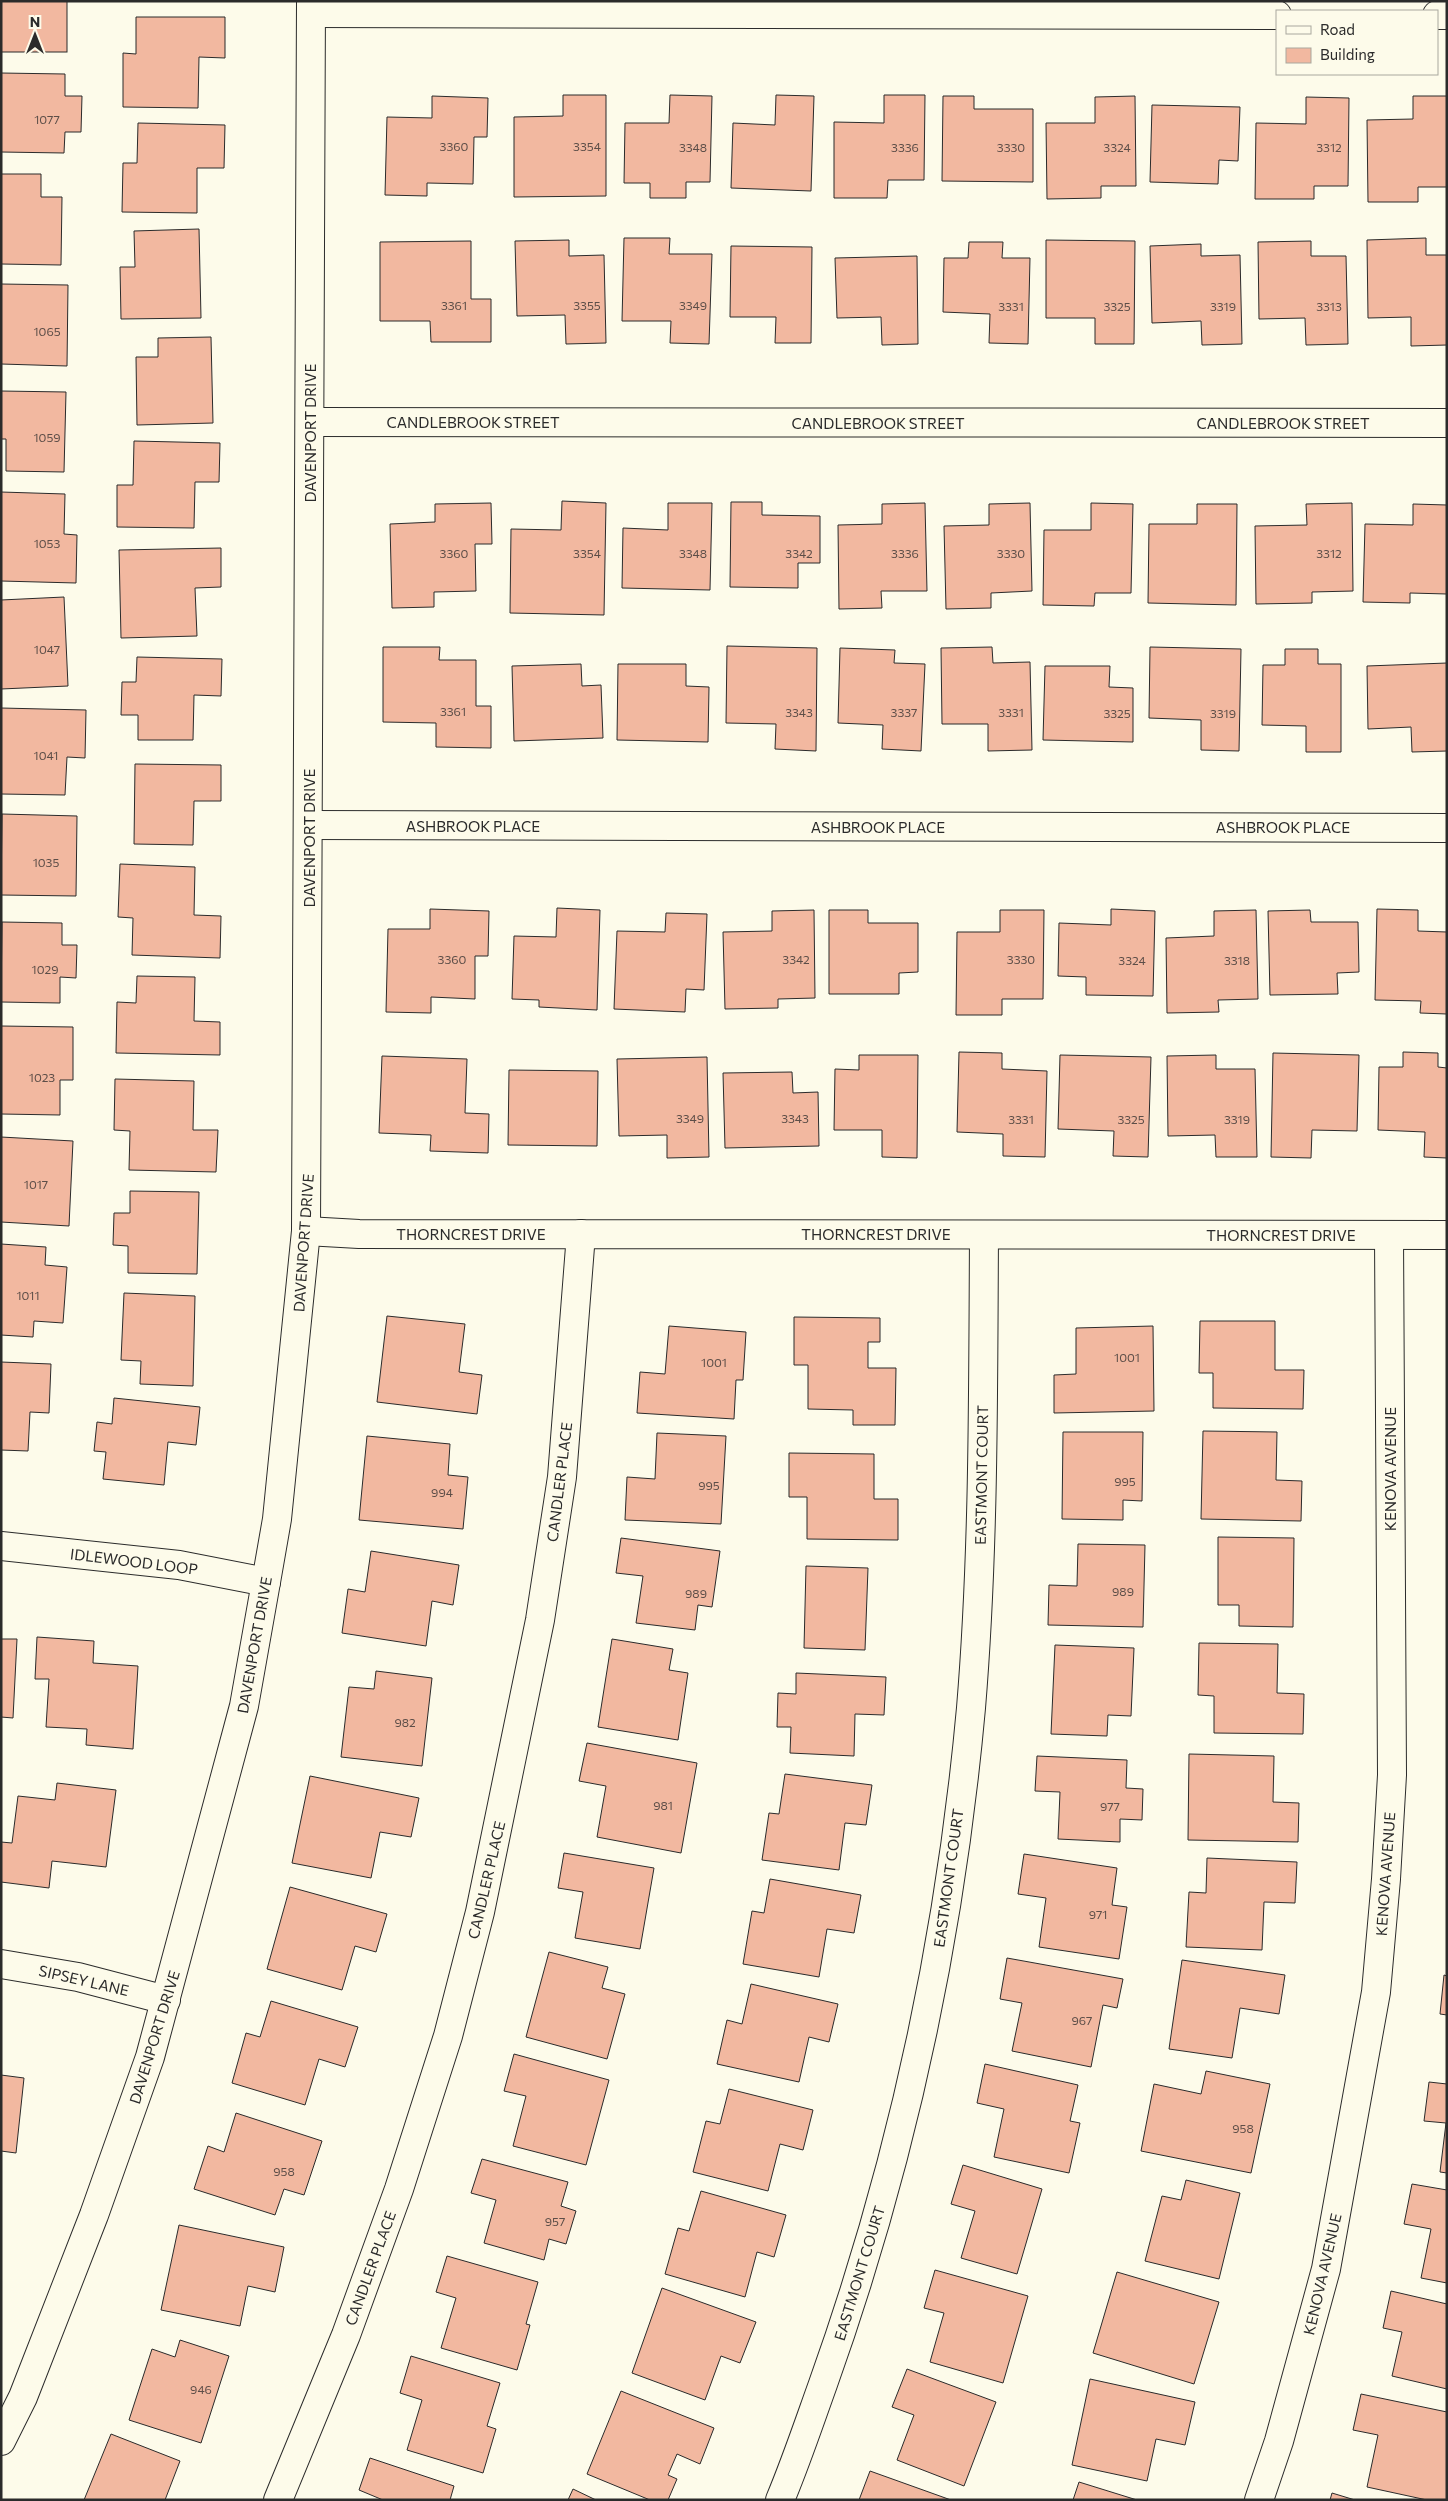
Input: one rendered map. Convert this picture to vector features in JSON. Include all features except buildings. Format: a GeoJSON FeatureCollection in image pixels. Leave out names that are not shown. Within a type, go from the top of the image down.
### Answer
{"type":"FeatureCollection","features":[{"type":"Feature","properties":{"kind":"street"},"geometry":{"type":"LineString","coordinates":[[311,7],[1276,14]]}},
{"type":"Feature","properties":{"kind":"street","name":"DAVENPORT DRIVE"},"geometry":{"type":"LineString","coordinates":[[4,2427],[22,2397],[94,2214],[150,2057],[244,1706],[277,1518],[306,1231],[311,7]]}},
{"type":"Feature","properties":{"kind":"street","name":"CANDLEBROOK STREET"},"geometry":{"type":"LineString","coordinates":[[310,422],[1447,423]]}},
{"type":"Feature","properties":{"kind":"street","name":"ASHBROOK PLACE"},"geometry":{"type":"LineString","coordinates":[[308,825],[1447,828]]}},
{"type":"Feature","properties":{"kind":"street","name":"THORNCREST DRIVE"},"geometry":{"type":"LineString","coordinates":[[306,1231],[359,1234],[1447,1235]]}},
{"type":"Feature","properties":{"kind":"street","name":"CANDLER PLACE"},"geometry":{"type":"LineString","coordinates":[[278,2500],[346,2335],[399,2189],[448,2036],[480,1912],[540,1620],[562,1477],[581,1234]]}},
{"type":"Feature","properties":{"kind":"street","name":"EASTMONT COURT"},"geometry":{"type":"LineString","coordinates":[[780,2500],[846,2320],[892,2164],[924,2034],[939,1941],[958,1820],[970,1709],[979,1589],[984,1234]]}},
{"type":"Feature","properties":{"kind":"street","name":"KENOVA AVENUE"},"geometry":{"type":"LineString","coordinates":[[1259,2500],[1279,2441],[1326,2269],[1376,1992],[1386,1879],[1392,1775],[1389,1234]]}},
{"type":"Feature","properties":{"kind":"street","name":"IDLEWOOD LOOP"},"geometry":{"type":"LineString","coordinates":[[1,1546],[178,1565],[266,1582]]}},
{"type":"Feature","properties":{"kind":"street","name":"SIPSEY LANE"},"geometry":{"type":"LineString","coordinates":[[1,1964],[78,1977],[166,2000]]}}]}
